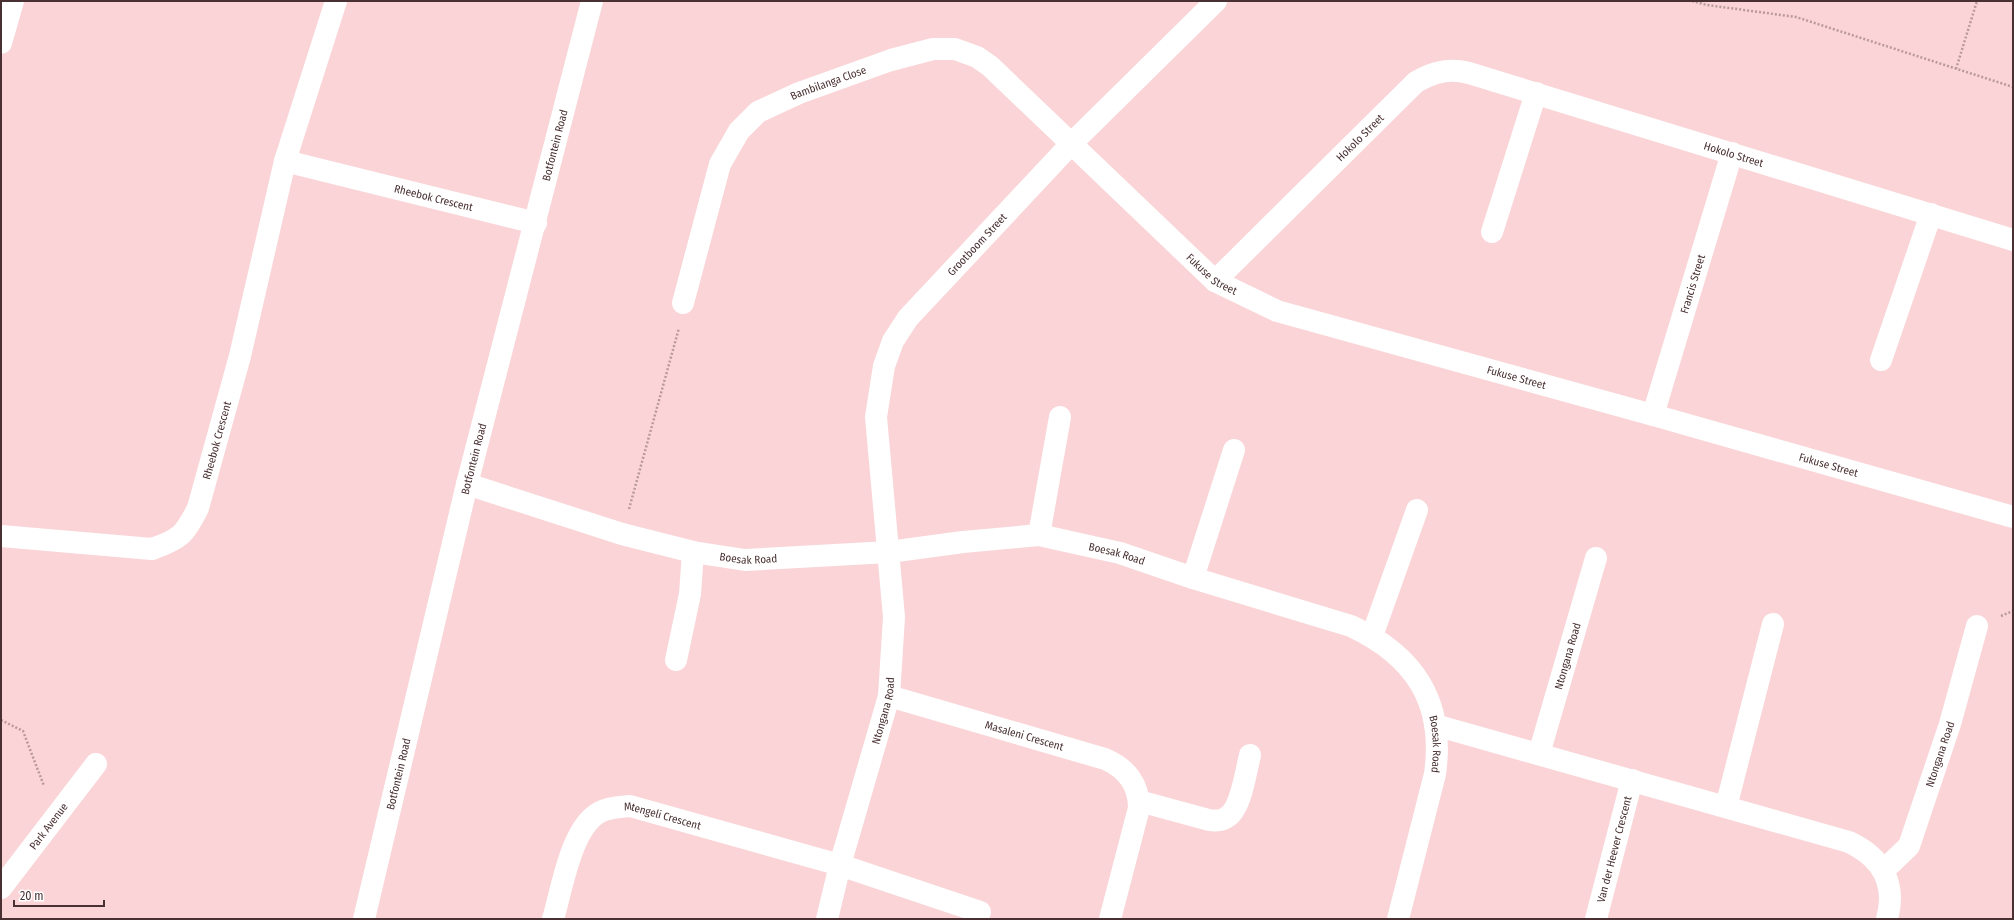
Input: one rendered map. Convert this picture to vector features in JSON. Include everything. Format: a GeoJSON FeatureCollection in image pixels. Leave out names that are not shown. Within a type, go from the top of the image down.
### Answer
{"type":"FeatureCollection","features":[{"type":"Feature","properties":{"kind":"street"},"geometry":{"type":"LineString","coordinates":[[1,43],[13,1]]}},
{"type":"Feature","properties":{"kind":"street","name":"Rheebok Crescent"},"geometry":{"type":"LineString","coordinates":[[1,536],[152,549],[172,542],[186,531],[198,508],[240,356],[285,161],[336,1]]}},
{"type":"Feature","properties":{"kind":"street","name":"Botfontein Road"},"geometry":{"type":"LineString","coordinates":[[364,919],[467,484],[536,223],[592,1]]}},
{"type":"Feature","properties":{"kind":"street","name":"Grootboom Street"},"geometry":{"type":"LineString","coordinates":[[889,552],[876,417],[884,366],[893,341],[908,318],[1072,143],[1216,1]]}},
{"type":"Feature","properties":{"kind":"street","name":"Bambilanga Close"},"geometry":{"type":"LineString","coordinates":[[683,303],[720,164],[731,144],[739,131],[758,112],[799,93],[898,58],[933,49],[955,49],[977,57],[990,66],[1072,143]]}},
{"type":"Feature","properties":{"kind":"street","name":"Hokolo Street"},"geometry":{"type":"LineString","coordinates":[[1215,281],[1416,82],[1435,72],[1458,70],[2013,240]]}},
{"type":"Feature","properties":{"kind":"street"},"geometry":{"type":"LineString","coordinates":[[1492,232],[1536,93]]}},
{"type":"Feature","properties":{"kind":"street","name":"Fukuse Street"},"geometry":{"type":"LineString","coordinates":[[1072,143],[1215,281],[1277,311],[2013,517]]}},
{"type":"Feature","properties":{"kind":"street","name":"Francis Street"},"geometry":{"type":"LineString","coordinates":[[1653,415],[1732,153]]}},
{"type":"Feature","properties":{"kind":"street","name":"Rheebok Crescent"},"geometry":{"type":"LineString","coordinates":[[285,161],[536,223]]}},
{"type":"Feature","properties":{"kind":"street"},"geometry":{"type":"LineString","coordinates":[[1881,360],[1931,214]]}},
{"type":"Feature","properties":{"kind":"street"},"geometry":{"type":"LineString","coordinates":[[1039,535],[1060,416]]}},
{"type":"Feature","properties":{"kind":"street"},"geometry":{"type":"LineString","coordinates":[[1193,578],[1234,450]]}},
{"type":"Feature","properties":{"kind":"street","name":"Boesak Road"},"geometry":{"type":"LineString","coordinates":[[467,484],[622,534],[694,552],[744,560],[889,552],[963,542],[1039,535],[1120,553],[1193,578],[1351,626],[1372,636],[1399,656],[1416,677],[1426,694],[1435,725],[1438,752],[1435,774],[1398,919]]}},
{"type":"Feature","properties":{"kind":"street"},"geometry":{"type":"LineString","coordinates":[[1372,636],[1417,510]]}},
{"type":"Feature","properties":{"kind":"street"},"geometry":{"type":"LineString","coordinates":[[676,660],[690,594],[694,552]]}},
{"type":"Feature","properties":{"kind":"street","name":"Ntongana Road"},"geometry":{"type":"LineString","coordinates":[[827,919],[840,865],[889,696],[894,617],[889,552]]}},
{"type":"Feature","properties":{"kind":"street","name":"Ntongana Road"},"geometry":{"type":"LineString","coordinates":[[1539,754],[1596,558]]}},
{"type":"Feature","properties":{"kind":"street"},"geometry":{"type":"LineString","coordinates":[[1726,807],[1773,624]]}},
{"type":"Feature","properties":{"kind":"street","name":"Ntongana Road"},"geometry":{"type":"LineString","coordinates":[[1883,871],[1909,846],[1950,724],[1977,626]]}},
{"type":"Feature","properties":{"kind":"street","name":"Masaleni Crescent"},"geometry":{"type":"LineString","coordinates":[[889,696],[1116,764],[1126,772],[1134,782],[1139,801],[1138,815],[1110,919]]}},
{"type":"Feature","properties":{"kind":"street"},"geometry":{"type":"LineString","coordinates":[[1435,725],[1849,842],[1863,848],[1874,858],[1883,871],[1890,896],[1887,919]]}},
{"type":"Feature","properties":{"kind":"street"},"geometry":{"type":"LineString","coordinates":[[1139,801],[1209,820],[1218,821],[1227,818],[1236,807],[1250,755]]}},
{"type":"Feature","properties":{"kind":"street","name":"Park Avenue"},"geometry":{"type":"LineString","coordinates":[[1,888],[96,764]]}},
{"type":"Feature","properties":{"kind":"street","name":"Van der Heever Crescent"},"geometry":{"type":"LineString","coordinates":[[1596,919],[1632,780]]}},
{"type":"Feature","properties":{"kind":"street","name":"Mtengeli Crescent"},"geometry":{"type":"LineString","coordinates":[[554,919],[575,843],[588,822],[600,812],[612,808],[630,806],[840,865]]}},
{"type":"Feature","properties":{"kind":"street"},"geometry":{"type":"LineString","coordinates":[[840,865],[980,912]]}},
{"type":"Feature","properties":{"kind":"path"},"geometry":{"type":"LineString","coordinates":[[1692,1],[1707,5],[1796,17],[2013,87]]}},
{"type":"Feature","properties":{"kind":"path"},"geometry":{"type":"LineString","coordinates":[[1956,69],[1976,1]]}},
{"type":"Feature","properties":{"kind":"path"},"geometry":{"type":"LineString","coordinates":[[622,534],[677,336],[683,303]]}},
{"type":"Feature","properties":{"kind":"path"},"geometry":{"type":"LineString","coordinates":[[1,720],[23,731],[45,789],[61,809]]}}]}
